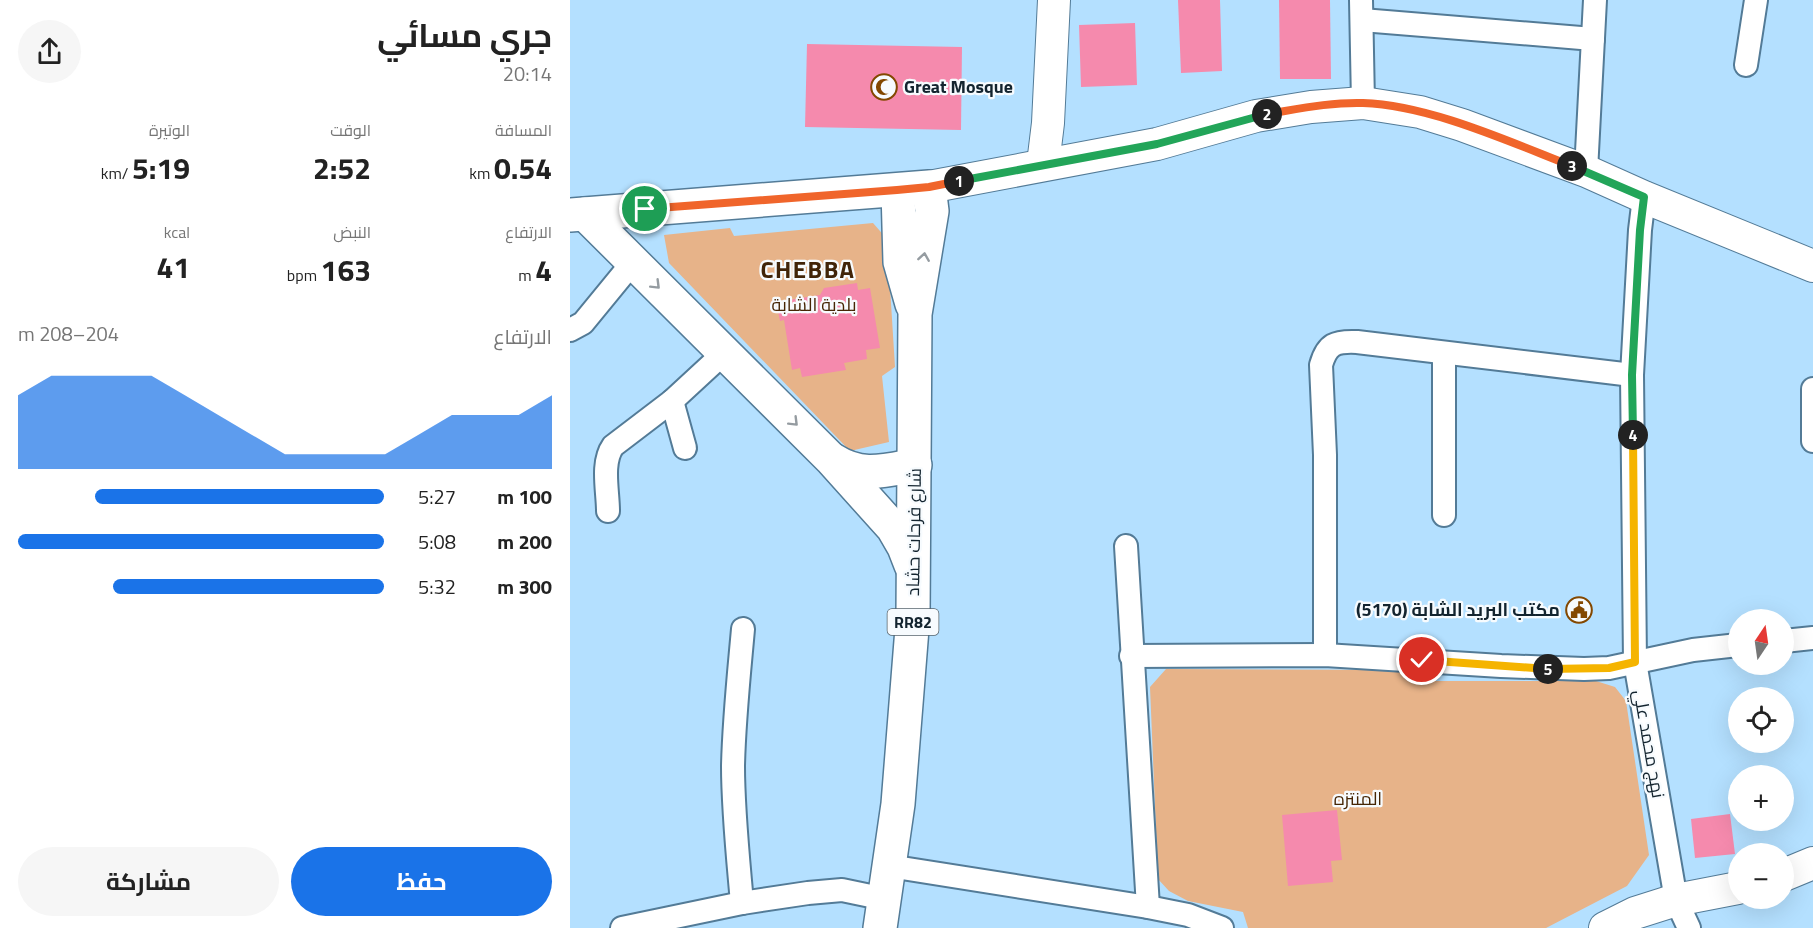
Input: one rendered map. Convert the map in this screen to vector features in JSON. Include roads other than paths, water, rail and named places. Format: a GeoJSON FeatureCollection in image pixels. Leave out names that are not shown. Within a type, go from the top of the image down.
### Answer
{"type":"FeatureCollection","features":[{"type":"Feature","properties":{"kind":"main road"},"geometry":{"type":"LineString","coordinates":[[1043,164],[1048,123],[1054,0]]}},
{"type":"Feature","properties":{"kind":"main road"},"geometry":{"type":"LineString","coordinates":[[577,214],[929,187],[1157,144],[1256,116],[1311,107],[1363,103],[1420,112],[1462,125],[1586,171],[1813,266]]}},
{"type":"Feature","properties":{"kind":"main road","name":"شارع فرحات حشاد"},"geometry":{"type":"LineString","coordinates":[[882,914],[898,804],[913,616],[915,314],[932,211],[929,187]]}},
{"type":"Feature","properties":{"kind":"main road","name":"شارع فرحات حشاد"},"geometry":{"type":"LineString","coordinates":[[897,190],[900,262],[915,314]]}},
{"type":"Feature","properties":{"kind":"main road"},"geometry":{"type":"LineString","coordinates":[[631,260],[620,244],[620,228],[629,215],[645,209]]}},
{"type":"Feature","properties":{"kind":"main road"},"geometry":{"type":"LineString","coordinates":[[577,214],[631,260],[831,459],[892,528],[904,547],[913,570]]}},
{"type":"Feature","properties":{"kind":"main road"},"geometry":{"type":"LineString","coordinates":[[831,459],[851,470],[862,472],[915,465]]}},
{"type":"Feature","properties":{"kind":"main road"},"geometry":{"type":"LineString","coordinates":[[1794,871],[1813,863]]}},
{"type":"Feature","properties":{"kind":"main road"},"geometry":{"type":"LineString","coordinates":[[1605,928],[1635,913],[1676,900],[1728,890]]}},
{"type":"Feature","properties":{"kind":"street"},"geometry":{"type":"LineString","coordinates":[[1586,171],[1595,0]]}},
{"type":"Feature","properties":{"kind":"street"},"geometry":{"type":"LineString","coordinates":[[1746,65],[1756,0]]}},
{"type":"Feature","properties":{"kind":"street"},"geometry":{"type":"LineString","coordinates":[[1363,103],[1362,10],[1593,39]]}},
{"type":"Feature","properties":{"kind":"street","name":"نهج محمد علي"},"geometry":{"type":"LineString","coordinates":[[1644,197],[1632,375],[1635,662],[1676,900],[1689,928]]}},
{"type":"Feature","properties":{"kind":"street"},"geometry":{"type":"LineString","coordinates":[[570,330],[583,323],[631,260]]}},
{"type":"Feature","properties":{"kind":"street"},"geometry":{"type":"LineString","coordinates":[[1325,655],[1325,455],[1321,365],[1325,351],[1333,344],[1343,341],[1632,375]]}},
{"type":"Feature","properties":{"kind":"street"},"geometry":{"type":"LineString","coordinates":[[609,511],[606,466],[608,453],[613,446],[672,401],[724,353]]}},
{"type":"Feature","properties":{"kind":"street"},"geometry":{"type":"LineString","coordinates":[[1444,354],[1444,515]]}},
{"type":"Feature","properties":{"kind":"street"},"geometry":{"type":"LineString","coordinates":[[1813,389],[1813,441]]}},
{"type":"Feature","properties":{"kind":"street"},"geometry":{"type":"LineString","coordinates":[[672,401],[685,448]]}},
{"type":"Feature","properties":{"kind":"street"},"geometry":{"type":"LineString","coordinates":[[1126,546],[1148,907]]}},
{"type":"Feature","properties":{"kind":"street"},"geometry":{"type":"LineString","coordinates":[[742,903],[735,829],[733,767],[735,710],[743,628]]}},
{"type":"Feature","properties":{"kind":"street"},"geometry":{"type":"LineString","coordinates":[[1794,640],[1813,638]]}},
{"type":"Feature","properties":{"kind":"street"},"geometry":{"type":"LineString","coordinates":[[1131,656],[1325,655],[1544,669],[1609,668],[1693,650],[1728,646]]}},
{"type":"Feature","properties":{"kind":"street"},"geometry":{"type":"LineString","coordinates":[[889,866],[1148,907],[1188,915],[1222,928]]}},
{"type":"Feature","properties":{"kind":"street"},"geometry":{"type":"LineString","coordinates":[[622,928],[716,918],[742,903],[842,890],[882,914]]}},
{"type":"Feature","properties":{"kind":"place","name":"Great Mosque"},"geometry":{"type":"Point","coordinates":[884,87]}},
{"type":"Feature","properties":{"kind":"place","name":"مكتب البريد الشابة (5170)"},"geometry":{"type":"Point","coordinates":[1579,610]}},
{"type":"Feature","properties":{"kind":"district","name":"CHEBBA"},"geometry":{"type":"Point","coordinates":[808,270]}},
{"type":"Feature","properties":{"kind":"park label","name":"بلدية الشابة"},"geometry":{"type":"Point","coordinates":[814,305]}},
{"type":"Feature","properties":{"kind":"park label","name":"المنتزه"},"geometry":{"type":"Point","coordinates":[1358,799]}}]}
